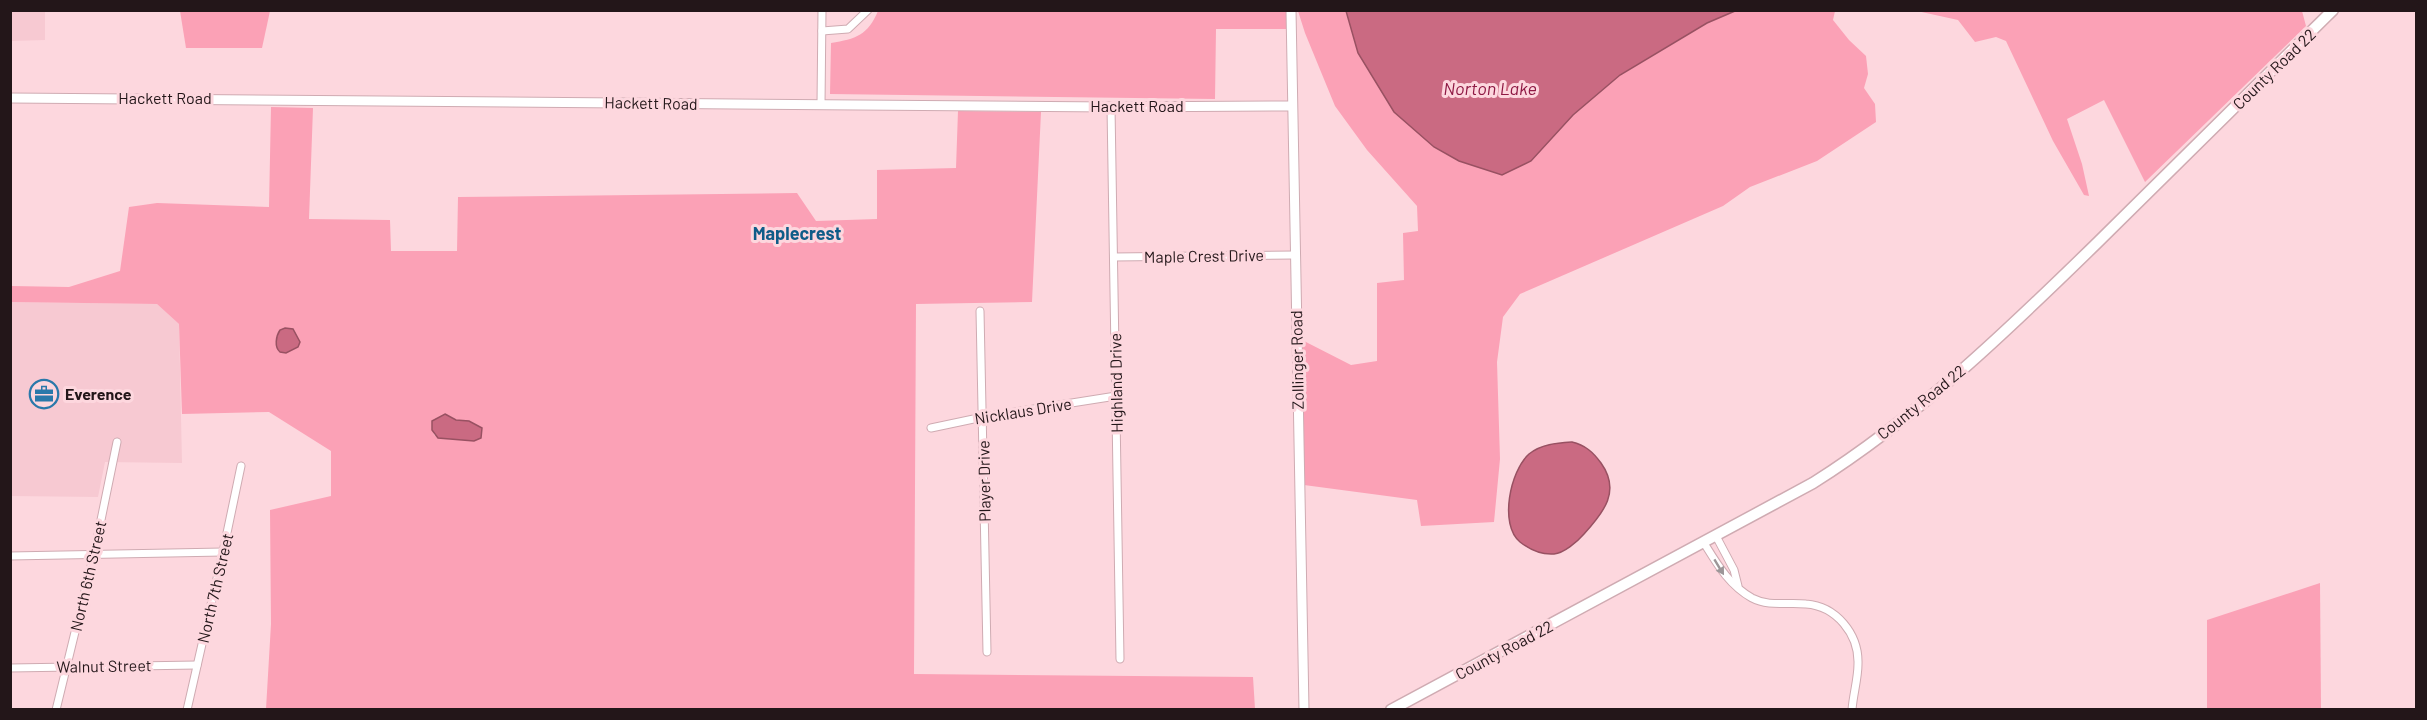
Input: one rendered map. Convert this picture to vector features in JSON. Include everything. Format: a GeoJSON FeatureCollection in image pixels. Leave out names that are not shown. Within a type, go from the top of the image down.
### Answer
{"type":"FeatureCollection","features":[{"type":"Feature","properties":{"kind":"main road","name":"County Road 22"},"geometry":{"type":"LineString","coordinates":[[1390,710],[1704,543],[1840,466],[1975,358],[2057,281],[2333,10]]}},
{"type":"Feature","properties":{"kind":"street"},"geometry":{"type":"LineString","coordinates":[[821,104],[822,10]]}},
{"type":"Feature","properties":{"kind":"street"},"geometry":{"type":"LineString","coordinates":[[822,31],[848,29],[868,10]]}},
{"type":"Feature","properties":{"kind":"street","name":"Zollinger Road"},"geometry":{"type":"LineString","coordinates":[[1291,10],[1304,710]]}},
{"type":"Feature","properties":{"kind":"street","name":"Hackett Road"},"geometry":{"type":"LineString","coordinates":[[10,98],[1111,107],[1292,106]]}},
{"type":"Feature","properties":{"kind":"street","name":"Highland Drive"},"geometry":{"type":"LineString","coordinates":[[1111,107],[1120,659]]}},
{"type":"Feature","properties":{"kind":"street","name":"Maple Crest Drive"},"geometry":{"type":"LineString","coordinates":[[1114,257],[1294,255]]}},
{"type":"Feature","properties":{"kind":"street","name":"Player Drive"},"geometry":{"type":"LineString","coordinates":[[980,311],[987,652]]}},
{"type":"Feature","properties":{"kind":"street","name":"Nicklaus Drive"},"geometry":{"type":"LineString","coordinates":[[931,428],[983,417],[1116,396]]}},
{"type":"Feature","properties":{"kind":"street","name":"North 6th Street"},"geometry":{"type":"LineString","coordinates":[[56,710],[94,554],[117,442]]}},
{"type":"Feature","properties":{"kind":"street","name":"North 7th Street"},"geometry":{"type":"LineString","coordinates":[[187,710],[224,552],[241,466]]}},
{"type":"Feature","properties":{"kind":"street"},"geometry":{"type":"LineString","coordinates":[[1716,536],[1734,570],[1738,586]]}},
{"type":"Feature","properties":{"kind":"street"},"geometry":{"type":"LineString","coordinates":[[1704,543],[1724,576],[1750,597],[1772,604],[1806,603],[1818,606],[1829,610],[1844,623],[1854,643],[1858,663],[1852,710]]}},
{"type":"Feature","properties":{"kind":"street"},"geometry":{"type":"LineString","coordinates":[[10,556],[224,552]]}},
{"type":"Feature","properties":{"kind":"street","name":"Walnut Street"},"geometry":{"type":"LineString","coordinates":[[10,668],[197,665]]}},
{"type":"Feature","properties":{"kind":"shaded area"},"geometry":{"type":"Polygon","coordinates":[[[10,11],[45,11],[45,40],[11,41],[10,11]]]}},
{"type":"Feature","properties":{"kind":"shaded area"},"geometry":{"type":"Polygon","coordinates":[[[180,11],[270,11],[262,48],[186,48],[180,11]]]}},
{"type":"Feature","properties":{"kind":"shaded area"},"geometry":{"type":"Polygon","coordinates":[[[878,11],[1287,11],[1286,29],[1216,29],[1215,99],[830,94],[831,43],[860,35],[870,26],[878,11]]]}},
{"type":"Feature","properties":{"kind":"shaded area"},"geometry":{"type":"Polygon","coordinates":[[[1298,11],[1346,11],[1358,53],[1531,161],[1573,115],[1620,75],[1707,23],[1735,11],[1835,11],[1833,20],[1866,56],[1868,74],[1864,88],[1875,104],[1876,122],[1817,161],[1750,187],[1723,206],[1520,294],[1503,317],[1497,362],[1500,459],[1494,522],[1421,526],[1417,500],[1304,485],[1302,340],[1351,365],[1377,361],[1377,283],[1404,280],[1403,233],[1418,231],[1417,206],[1367,150],[1335,106],[1298,11]]]}},
{"type":"Feature","properties":{"kind":"shaded area"},"geometry":{"type":"Polygon","coordinates":[[[1917,11],[2302,11],[2306,26],[2145,182],[2104,100],[2067,119],[2082,164],[2089,196],[2084,195],[2053,141],[2006,41],[1996,37],[1975,42],[1958,20],[1917,11]]]}},
{"type":"Feature","properties":{"kind":"shaded area"},"geometry":{"type":"Polygon","coordinates":[[[271,107],[313,108],[309,219],[390,220],[391,251],[457,251],[458,197],[797,193],[816,221],[877,219],[877,170],[956,168],[958,111],[1041,112],[1032,302],[916,304],[914,674],[1253,677],[1255,709],[266,709],[271,624],[270,510],[331,496],[331,451],[269,412],[182,414],[179,324],[157,304],[11,302],[11,286],[69,287],[120,271],[129,207],[157,203],[269,207],[271,107]],[[451,417],[432,421],[434,435],[448,439],[474,441],[469,421],[456,420],[451,417]]]}},
{"type":"Feature","properties":{"kind":"shaded area"},"geometry":{"type":"Polygon","coordinates":[[[11,302],[157,304],[179,324],[182,463],[105,462],[98,497],[11,496],[11,302]]]}},
{"type":"Feature","properties":{"kind":"shaded area"},"geometry":{"type":"Polygon","coordinates":[[[2320,583],[2321,709],[2207,709],[2207,620],[2320,583]]]}},
{"type":"Feature","properties":{"kind":"water","name":"Norton Lake"},"geometry":{"type":"Polygon","coordinates":[[[1346,10],[1735,11],[1707,23],[1620,75],[1573,115],[1531,161],[1502,175],[1459,161],[1434,147],[1394,112],[1358,53],[1346,10]]]}},
{"type":"Feature","properties":{"kind":"water"},"geometry":{"type":"Polygon","coordinates":[[[293,329],[300,342],[298,347],[286,353],[280,352],[276,344],[280,330],[293,329]]]}},
{"type":"Feature","properties":{"kind":"water"},"geometry":{"type":"Polygon","coordinates":[[[445,414],[456,420],[469,421],[482,428],[481,438],[474,441],[438,438],[432,430],[432,421],[445,414]]]}},
{"type":"Feature","properties":{"kind":"water"},"geometry":{"type":"Polygon","coordinates":[[[1572,442],[1581,445],[1595,455],[1607,473],[1610,492],[1607,501],[1598,518],[1570,547],[1554,554],[1531,549],[1520,542],[1510,523],[1512,485],[1522,462],[1529,454],[1544,446],[1572,442]]]}},
{"type":"Feature","properties":{"kind":"place","name":"Everence"},"geometry":{"type":"Point","coordinates":[44,394]}},
{"type":"Feature","properties":{"kind":"district","name":"Maplecrest"},"geometry":{"type":"Point","coordinates":[797,234]}}]}
